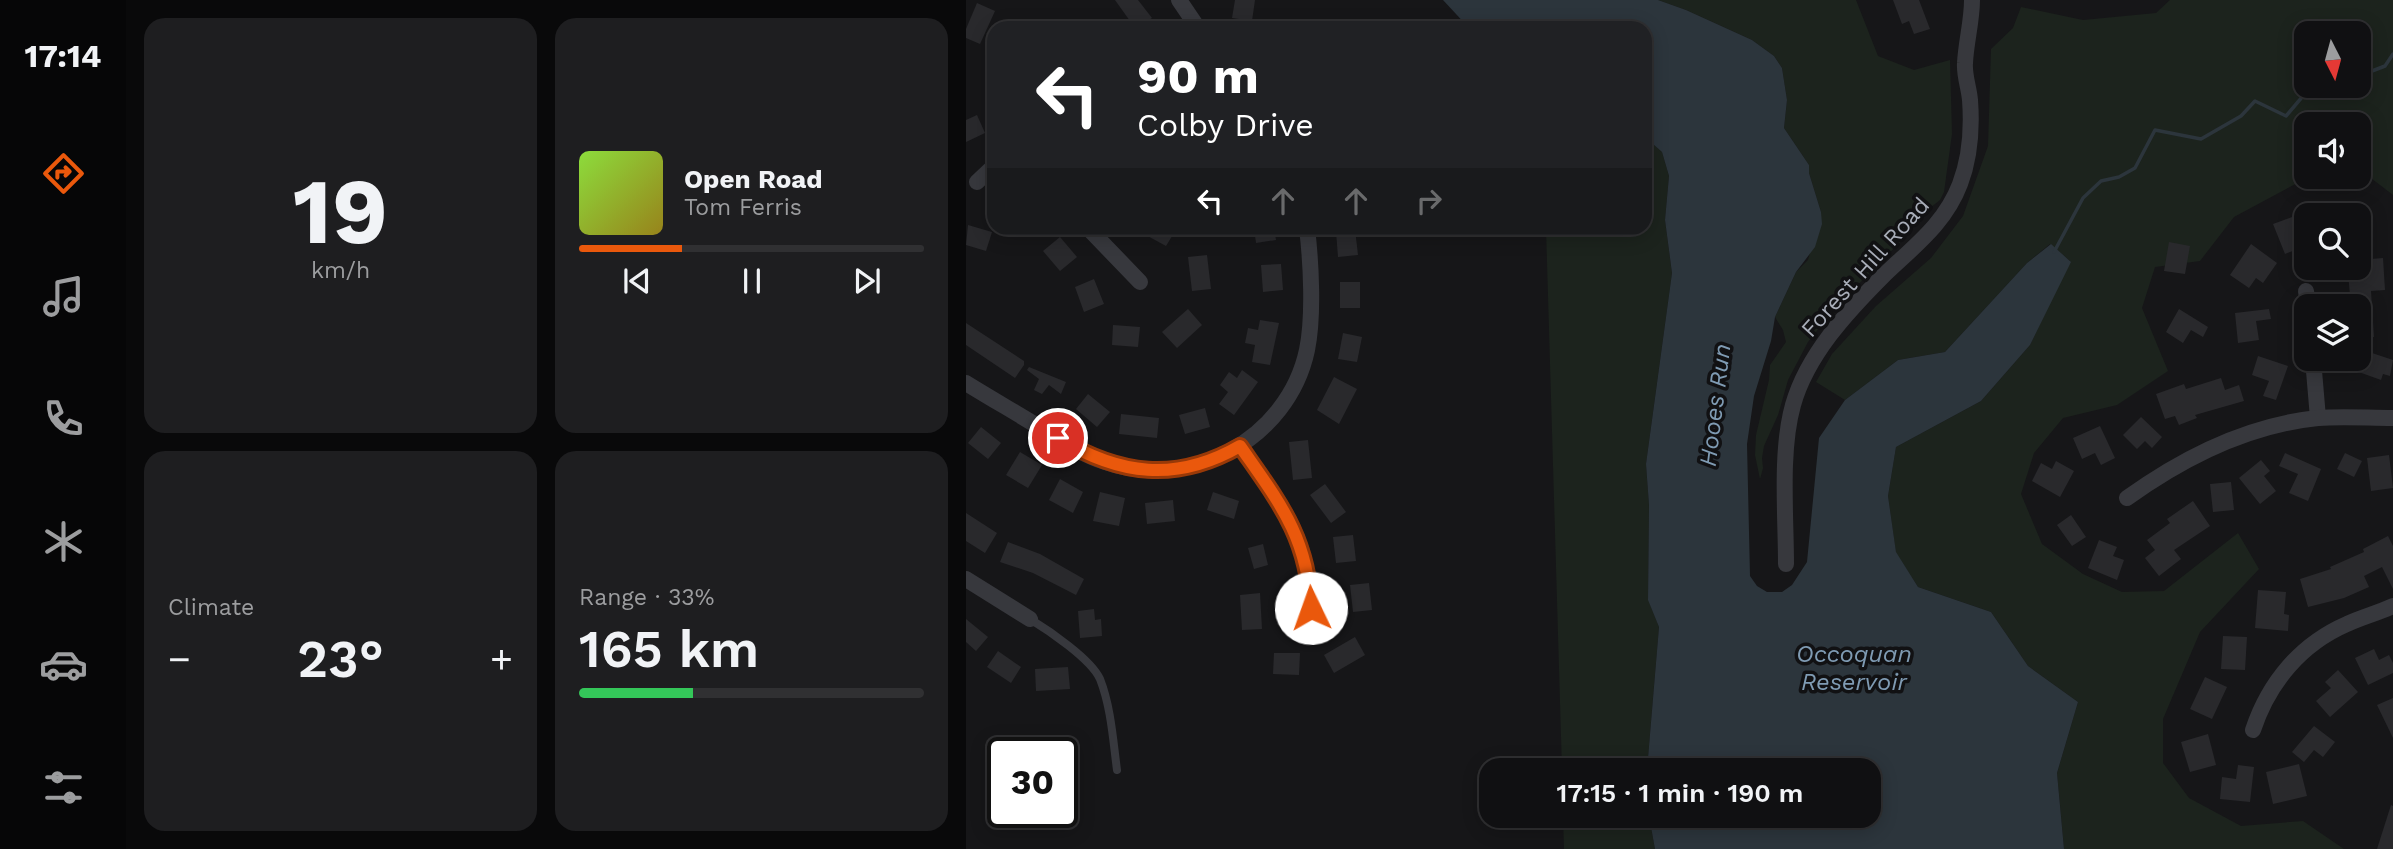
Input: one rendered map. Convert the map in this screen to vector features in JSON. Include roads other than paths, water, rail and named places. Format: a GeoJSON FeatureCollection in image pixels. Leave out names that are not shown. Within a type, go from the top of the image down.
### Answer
{"type":"FeatureCollection","features":[{"type":"Feature","properties":{"kind":"street"},"geometry":{"type":"LineString","coordinates":[[1180,0],[1194,21]]}},
{"type":"Feature","properties":{"kind":"street","name":"Forest Hill Road"},"geometry":{"type":"LineString","coordinates":[[1786,564],[1787,433],[1800,385],[1823,346],[1853,308],[1939,222],[1961,182],[1970,126],[1970,99],[1965,67],[1972,0]]}},
{"type":"Feature","properties":{"kind":"street"},"geometry":{"type":"LineString","coordinates":[[977,182],[987,173]]}},
{"type":"Feature","properties":{"kind":"street"},"geometry":{"type":"LineString","coordinates":[[1094,235],[1140,282]]}},
{"type":"Feature","properties":{"kind":"street"},"geometry":{"type":"LineString","coordinates":[[966,383],[1080,452],[1122,467],[1144,470],[1183,469],[1203,464],[1240,446],[1261,429],[1281,407],[1301,370],[1310,329],[1307,235]]}},
{"type":"Feature","properties":{"kind":"street"},"geometry":{"type":"LineString","coordinates":[[2314,371],[2318,418]]}},
{"type":"Feature","properties":{"kind":"street"},"geometry":{"type":"LineString","coordinates":[[2127,498],[2180,462],[2221,443],[2260,430],[2318,418],[2393,418]]}},
{"type":"Feature","properties":{"kind":"street"},"geometry":{"type":"LineString","coordinates":[[1240,446],[1281,505],[1295,532],[1309,572],[1311,608]]}},
{"type":"Feature","properties":{"kind":"street"},"geometry":{"type":"LineString","coordinates":[[966,579],[1030,619]]}},
{"type":"Feature","properties":{"kind":"street"},"geometry":{"type":"LineString","coordinates":[[2253,730],[2267,696],[2279,677],[2311,645],[2349,623],[2393,606]]}},
{"type":"Feature","properties":{"kind":"lane"},"geometry":{"type":"LineString","coordinates":[[1030,619],[1057,636],[1095,671],[1100,679],[1110,719],[1117,770]]}},
{"type":"Feature","properties":{"kind":"water","name":"Occoquan Reservoir"},"geometry":{"type":"Polygon","coordinates":[[[1443,0],[1658,0],[1752,40],[1774,56],[1782,68],[1787,100],[1784,128],[1809,165],[1822,224],[1815,247],[1796,272],[1775,317],[1771,341],[1754,396],[1747,444],[1750,576],[1757,586],[1767,592],[1782,592],[1792,585],[1807,562],[1819,438],[1845,400],[1898,360],[1945,352],[2027,263],[2051,244],[2071,262],[2030,345],[1981,401],[1896,447],[1888,496],[1896,552],[1918,587],[1991,612],[2028,666],[2078,702],[2057,773],[2064,849],[1655,849],[1651,828],[1881,828],[1881,758],[1648,758],[1659,627],[1648,600],[1649,505],[1646,464],[1672,273],[1665,220],[1669,176],[1662,152],[1652,143],[1652,21],[1462,21],[1443,0]]]}},
{"type":"Feature","properties":{"kind":"waterway"},"geometry":{"type":"LineString","coordinates":[[2371,71],[2385,66],[2393,54]]}},
{"type":"Feature","properties":{"kind":"waterway"},"geometry":{"type":"LineString","coordinates":[[2054,252],[2083,198],[2101,181],[2119,177],[2135,168],[2155,130],[2201,139],[2241,116],[2255,101],[2286,116],[2301,98]]}},
{"type":"Feature","properties":{"kind":"water label","name":"Hooes Run"},"geometry":{"type":"Point","coordinates":[1715,405]}}]}
